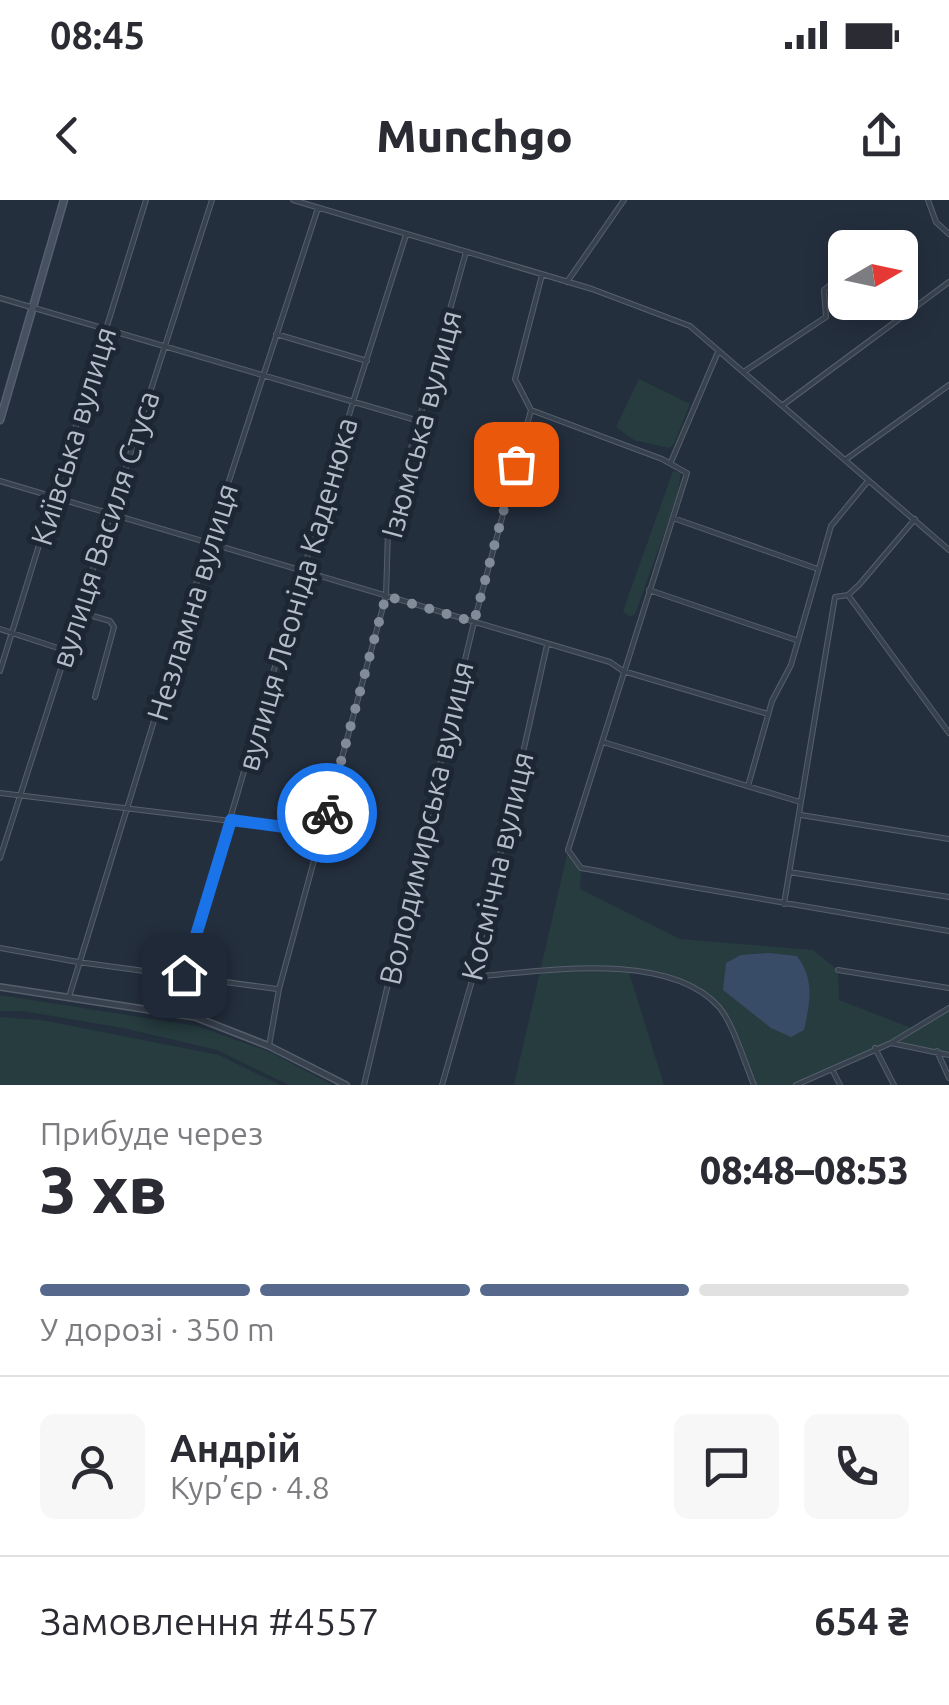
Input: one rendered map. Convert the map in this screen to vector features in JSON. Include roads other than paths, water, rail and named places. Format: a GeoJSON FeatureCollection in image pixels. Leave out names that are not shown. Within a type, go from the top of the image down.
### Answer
{"type":"FeatureCollection","features":[{"type":"Feature","properties":{"kind":"main road"},"geometry":{"type":"LineString","coordinates":[[0,420],[64,200]]}},
{"type":"Feature","properties":{"kind":"street","name":"Київська вулиця"},"geometry":{"type":"LineString","coordinates":[[0,671],[146,200]]}},
{"type":"Feature","properties":{"kind":"street","name":"вулиця Василя Стуса"},"geometry":{"type":"LineString","coordinates":[[0,858],[212,200]]}},
{"type":"Feature","properties":{"kind":"street"},"geometry":{"type":"LineString","coordinates":[[293,200],[592,289],[690,326],[949,550]]}},
{"type":"Feature","properties":{"kind":"street"},"geometry":{"type":"LineString","coordinates":[[566,283],[624,200]]}},
{"type":"Feature","properties":{"kind":"street"},"geometry":{"type":"LineString","coordinates":[[928,200],[936,222],[949,234]]}},
{"type":"Feature","properties":{"kind":"street","name":"Незламна вулиця"},"geometry":{"type":"LineString","coordinates":[[69,996],[209,542],[318,208]]}},
{"type":"Feature","properties":{"kind":"street","name":"вулиця Леоніда Каденюка"},"geometry":{"type":"LineString","coordinates":[[172,1012],[406,235]]}},
{"type":"Feature","properties":{"kind":"street","name":"Ізюмська вулиця"},"geometry":{"type":"LineString","coordinates":[[270,1046],[279,990],[386,596],[387,537],[466,252]]}},
{"type":"Feature","properties":{"kind":"street"},"geometry":{"type":"LineString","coordinates":[[542,275],[515,379],[531,410],[670,462],[687,473],[568,850],[581,868],[949,931]]}},
{"type":"Feature","properties":{"kind":"street"},"geometry":{"type":"LineString","coordinates":[[783,405],[949,282]]}},
{"type":"Feature","properties":{"kind":"street"},"geometry":{"type":"LineString","coordinates":[[746,372],[826,317],[824,290],[828,287]]}},
{"type":"Feature","properties":{"kind":"street"},"geometry":{"type":"LineString","coordinates":[[0,298],[419,421]]}},
{"type":"Feature","properties":{"kind":"street"},"geometry":{"type":"LineString","coordinates":[[276,334],[367,361]]}},
{"type":"Feature","properties":{"kind":"street"},"geometry":{"type":"LineString","coordinates":[[670,462],[719,350]]}},
{"type":"Feature","properties":{"kind":"street"},"geometry":{"type":"LineString","coordinates":[[845,460],[949,385]]}},
{"type":"Feature","properties":{"kind":"street","name":"Володимирська вулиця"},"geometry":{"type":"LineString","coordinates":[[364,1085],[474,622],[531,410]]}},
{"type":"Feature","properties":{"kind":"street"},"geometry":{"type":"LineString","coordinates":[[0,480],[110,516],[610,662],[623,672],[768,714]]}},
{"type":"Feature","properties":{"kind":"street"},"geometry":{"type":"LineString","coordinates":[[748,786],[768,714],[798,640],[831,526],[868,480]]}},
{"type":"Feature","properties":{"kind":"street"},"geometry":{"type":"LineString","coordinates":[[673,518],[816,568]]}},
{"type":"Feature","properties":{"kind":"street"},"geometry":{"type":"LineString","coordinates":[[784,904],[835,597],[848,594],[915,520]]}},
{"type":"Feature","properties":{"kind":"street"},"geometry":{"type":"LineString","coordinates":[[649,590],[798,640]]}},
{"type":"Feature","properties":{"kind":"street"},"geometry":{"type":"LineString","coordinates":[[848,594],[949,733]]}},
{"type":"Feature","properties":{"kind":"street"},"geometry":{"type":"LineString","coordinates":[[79,612],[110,621],[114,627],[95,697]]}},
{"type":"Feature","properties":{"kind":"street"},"geometry":{"type":"LineString","coordinates":[[0,629],[66,650]]}},
{"type":"Feature","properties":{"kind":"street","name":"Космічна вулиця"},"geometry":{"type":"LineString","coordinates":[[442,1085],[473,977],[548,645]]}},
{"type":"Feature","properties":{"kind":"street"},"geometry":{"type":"LineString","coordinates":[[604,742],[801,802]]}},
{"type":"Feature","properties":{"kind":"street"},"geometry":{"type":"LineString","coordinates":[[0,793],[322,832]]}},
{"type":"Feature","properties":{"kind":"street"},"geometry":{"type":"LineString","coordinates":[[799,815],[949,839]]}},
{"type":"Feature","properties":{"kind":"street"},"geometry":{"type":"LineString","coordinates":[[789,872],[949,897]]}},
{"type":"Feature","properties":{"kind":"street"},"geometry":{"type":"LineString","coordinates":[[0,948],[279,990]]}},
{"type":"Feature","properties":{"kind":"street"},"geometry":{"type":"LineString","coordinates":[[473,977],[617,966],[691,985],[721,1008],[754,1085]]}},
{"type":"Feature","properties":{"kind":"street"},"geometry":{"type":"LineString","coordinates":[[838,970],[949,988]]}},
{"type":"Feature","properties":{"kind":"street"},"geometry":{"type":"LineString","coordinates":[[0,987],[195,1017],[270,1046],[346,1085]]}},
{"type":"Feature","properties":{"kind":"street"},"geometry":{"type":"LineString","coordinates":[[796,1085],[891,1043],[949,1008]]}},
{"type":"Feature","properties":{"kind":"street"},"geometry":{"type":"LineString","coordinates":[[891,1043],[949,1055]]}},
{"type":"Feature","properties":{"kind":"street"},"geometry":{"type":"LineString","coordinates":[[875,1048],[894,1085]]}},
{"type":"Feature","properties":{"kind":"street"},"geometry":{"type":"LineString","coordinates":[[937,1052],[949,1078]]}},
{"type":"Feature","properties":{"kind":"street"},"geometry":{"type":"LineString","coordinates":[[832,1069],[840,1085]]}},
{"type":"Feature","properties":{"kind":"water"},"geometry":{"type":"Polygon","coordinates":[[[741,955],[797,956],[807,974],[809,1001],[804,1030],[791,1037],[771,1028],[723,990],[726,963],[741,955]]]}}]}
